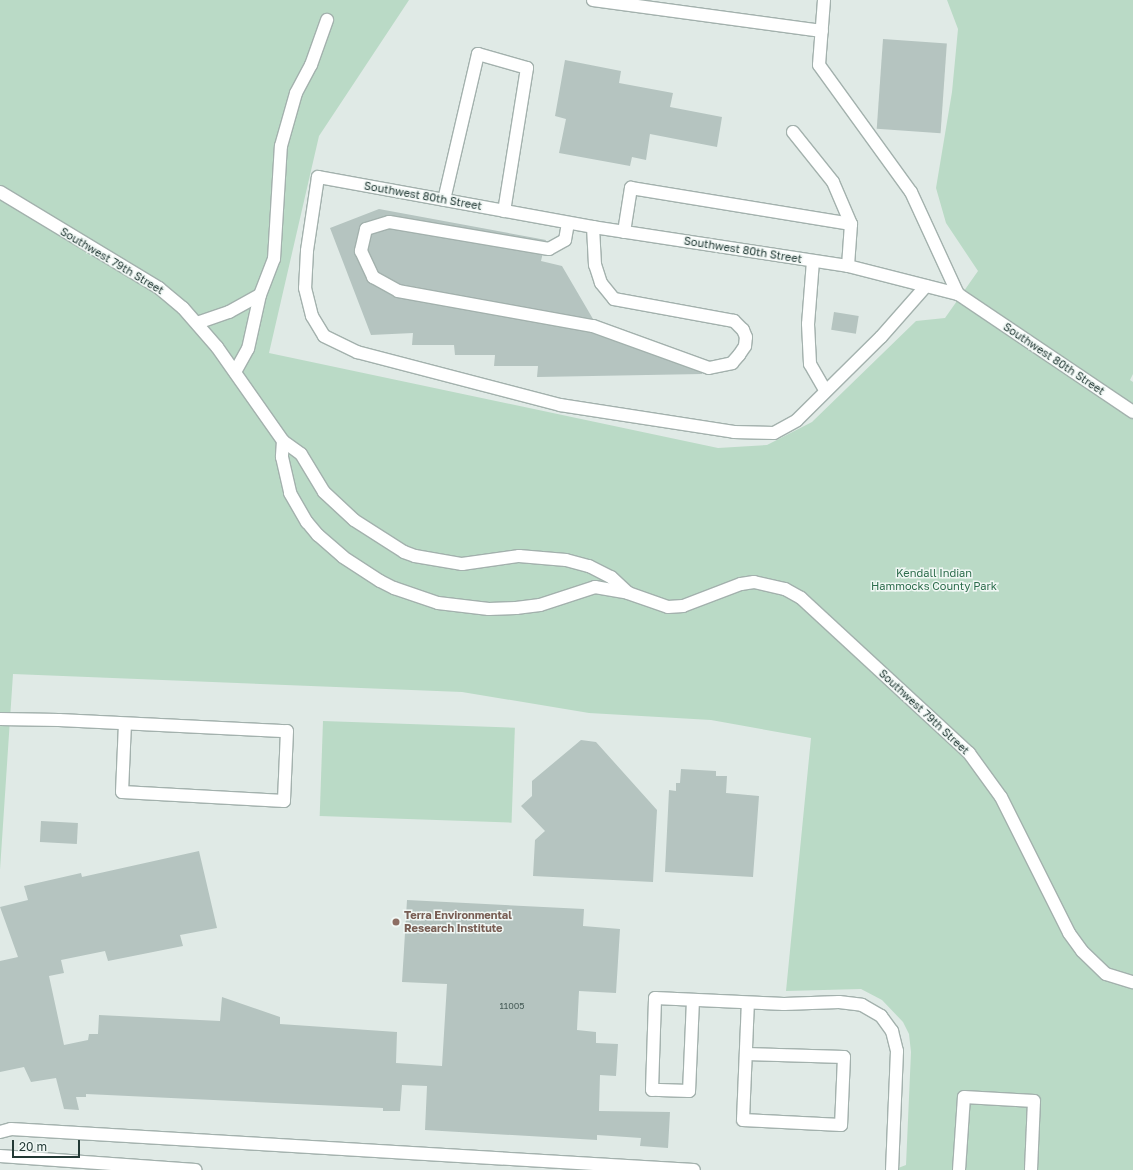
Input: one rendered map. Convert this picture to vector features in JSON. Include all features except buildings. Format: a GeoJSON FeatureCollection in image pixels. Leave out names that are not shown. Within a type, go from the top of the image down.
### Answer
{"type":"FeatureCollection","features":[{"type":"Feature","properties":{"kind":"street"},"geometry":{"type":"LineString","coordinates":[[593,0],[822,31]]}},
{"type":"Feature","properties":{"kind":"street"},"geometry":{"type":"LineString","coordinates":[[824,0],[819,65],[911,192],[958,294]]}},
{"type":"Feature","properties":{"kind":"street"},"geometry":{"type":"LineString","coordinates":[[235,372],[248,349],[260,296],[274,259],[281,146],[296,93],[311,65],[327,20]]}},
{"type":"Feature","properties":{"kind":"street"},"geometry":{"type":"LineString","coordinates":[[444,200],[478,54],[527,68],[504,211]]}},
{"type":"Feature","properties":{"kind":"street"},"geometry":{"type":"LineString","coordinates":[[793,132],[833,182],[851,224],[848,266]]}},
{"type":"Feature","properties":{"kind":"street","name":"Southwest 80th Street"},"geometry":{"type":"LineString","coordinates":[[825,390],[797,420],[774,433],[734,432],[560,405],[357,352],[324,336],[312,316],[305,288],[307,251],[318,176],[568,223],[848,266],[958,294],[1133,412]]}},
{"type":"Feature","properties":{"kind":"street"},"geometry":{"type":"LineString","coordinates":[[624,232],[631,188],[851,224]]}},
{"type":"Feature","properties":{"kind":"street","name":"Southwest 79th Street"},"geometry":{"type":"LineString","coordinates":[[0,192],[159,288],[197,323],[235,372],[283,441],[301,454],[316,482],[343,512],[404,552],[462,564],[519,556],[566,560],[589,566],[611,577],[628,593]]}},
{"type":"Feature","properties":{"kind":"street"},"geometry":{"type":"LineString","coordinates":[[568,223],[565,240],[549,249],[389,222],[366,229],[361,251],[373,277],[398,291],[593,326],[709,368],[732,363],[745,346],[746,337],[743,330],[734,322],[614,298],[601,283],[595,265],[593,227]]}},
{"type":"Feature","properties":{"kind":"street"},"geometry":{"type":"LineString","coordinates":[[813,261],[808,324],[810,364],[825,390],[881,337],[926,286]]}},
{"type":"Feature","properties":{"kind":"street"},"geometry":{"type":"LineString","coordinates":[[197,323],[229,312],[260,296]]}},
{"type":"Feature","properties":{"kind":"street","name":"Southwest 79th Street"},"geometry":{"type":"LineString","coordinates":[[283,441],[282,457],[287,484],[307,522],[343,557],[394,588],[450,606],[502,610],[540,606],[595,587],[628,593],[662,605],[684,606],[741,584],[754,582],[785,589],[801,598],[969,753],[1001,797],[1069,933],[1082,951],[1106,974],[1133,982]]}},
{"type":"Feature","properties":{"kind":"street"},"geometry":{"type":"LineString","coordinates":[[0,719],[125,724],[287,731],[284,801],[122,792],[125,724]]}},
{"type":"Feature","properties":{"kind":"street"},"geometry":{"type":"LineString","coordinates":[[693,1000],[689,1091],[652,1090],[655,998],[693,1000],[748,1003],[839,1002],[862,1005],[873,1010],[887,1022],[895,1037],[897,1051],[892,1170]]}},
{"type":"Feature","properties":{"kind":"street"},"geometry":{"type":"LineString","coordinates":[[746,1054],[844,1057],[841,1125],[743,1120],[748,1003]]}},
{"type":"Feature","properties":{"kind":"street"},"geometry":{"type":"LineString","coordinates":[[959,1170],[964,1097],[1034,1101],[1031,1170]]}},
{"type":"Feature","properties":{"kind":"street"},"geometry":{"type":"LineString","coordinates":[[0,1132],[11,1129],[694,1170]]}},
{"type":"Feature","properties":{"kind":"street"},"geometry":{"type":"LineString","coordinates":[[0,1156],[195,1170]]}},
{"type":"Feature","properties":{"kind":"green space","name":"Kendall Indian Hammocks County Park"},"geometry":{"type":"Polygon","coordinates":[[[0,0],[409,0],[319,136],[269,353],[718,448],[767,445],[812,422],[916,321],[945,318],[978,271],[946,223],[936,188],[952,92],[958,29],[947,0],[1133,0],[1133,374],[1130,380],[1133,382],[1133,1170],[893,1170],[906,1165],[911,1052],[909,1034],[903,1022],[882,1000],[861,989],[786,991],[811,738],[711,720],[589,713],[462,692],[13,674],[0,870],[0,0]]]}},
{"type":"Feature","properties":{"kind":"green space"},"geometry":{"type":"Polygon","coordinates":[[[323,721],[515,728],[512,823],[320,816],[323,721]]]}},
{"type":"Feature","properties":{"kind":"place","name":"Terra Environmental Research Institute"},"geometry":{"type":"Point","coordinates":[396,922]}}]}
